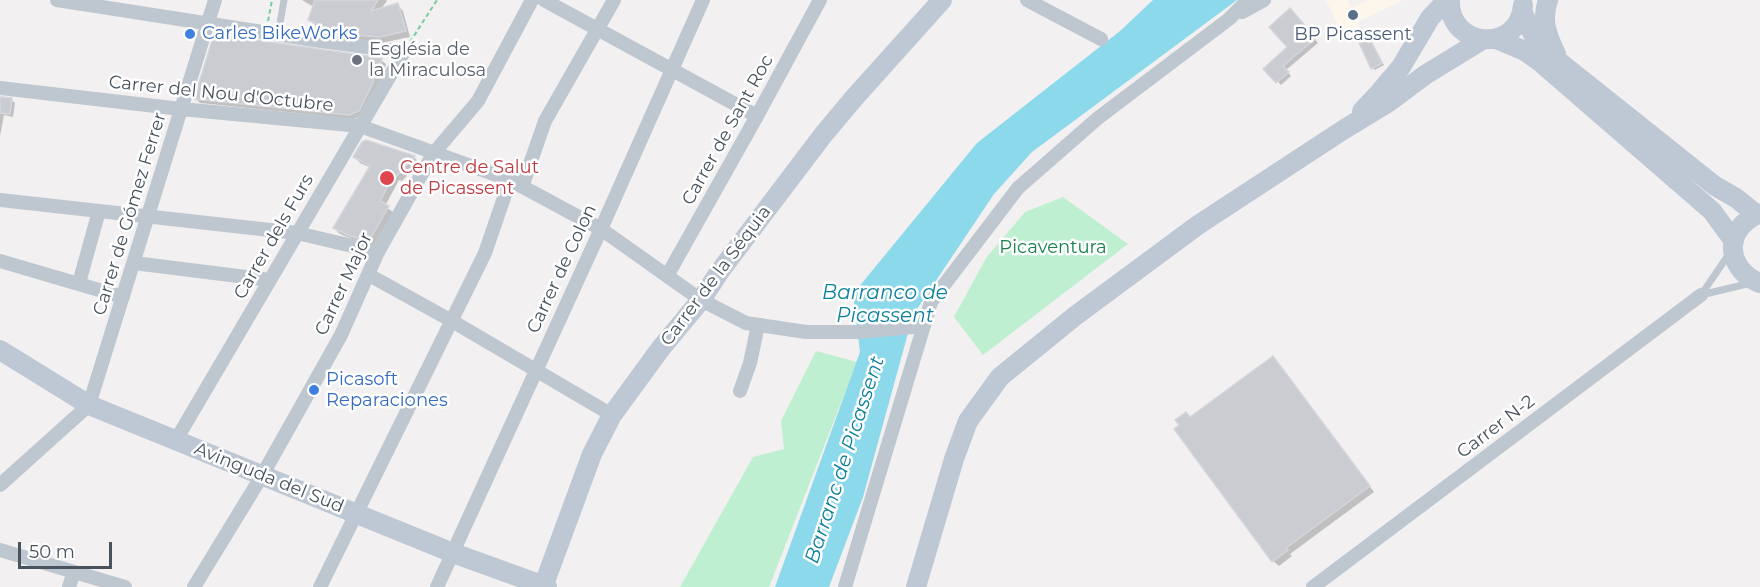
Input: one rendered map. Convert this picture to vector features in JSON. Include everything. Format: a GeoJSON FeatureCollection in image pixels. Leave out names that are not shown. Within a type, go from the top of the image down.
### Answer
{"type":"FeatureCollection","features":[{"type":"Feature","properties":{"kind":"street"},"geometry":{"type":"LineString","coordinates":[[57,0],[404,52]]}},
{"type":"Feature","properties":{"kind":"street","name":"Carrer de Gómez Ferrer"},"geometry":{"type":"LineString","coordinates":[[89,405],[215,0]]}},
{"type":"Feature","properties":{"kind":"street","name":"Carrer Major"},"geometry":{"type":"LineString","coordinates":[[194,587],[263,474],[341,335],[378,252],[434,154],[478,101],[532,0]]}},
{"type":"Feature","properties":{"kind":"street"},"geometry":{"type":"LineString","coordinates":[[544,0],[757,116]]}},
{"type":"Feature","properties":{"kind":"street"},"geometry":{"type":"LineString","coordinates":[[320,587],[485,253],[545,121],[614,0]]}},
{"type":"Feature","properties":{"kind":"street","name":"Carrer de Colon"},"geometry":{"type":"LineString","coordinates":[[437,587],[703,0]]}},
{"type":"Feature","properties":{"kind":"street","name":"Carrer de Sant Roc"},"geometry":{"type":"LineString","coordinates":[[668,276],[820,0]]}},
{"type":"Feature","properties":{"kind":"street","name":"Carrer de la Séquia"},"geometry":{"type":"LineString","coordinates":[[545,586],[592,454],[612,415],[661,348],[701,300],[720,271],[823,135],[942,0]]}},
{"type":"Feature","properties":{"kind":"street"},"geometry":{"type":"LineString","coordinates":[[1027,0],[1101,39]]}},
{"type":"Feature","properties":{"kind":"street"},"geometry":{"type":"LineString","coordinates":[[845,587],[931,302],[1018,188],[1098,118],[1229,19],[1248,0]]}},
{"type":"Feature","properties":{"kind":"street"},"geometry":{"type":"LineString","coordinates":[[1229,19],[1264,0]]}},
{"type":"Feature","properties":{"kind":"street"},"geometry":{"type":"LineString","coordinates":[[1343,130],[1401,67],[1432,9],[1448,0],[1452,16],[1464,32],[1472,37],[1489,39],[1525,51],[1539,61],[1712,211],[1733,245]]}},
{"type":"Feature","properties":{"kind":"street"},"geometry":{"type":"LineString","coordinates":[[1548,0],[1544,22],[1549,40],[1562,64]]}},
{"type":"Feature","properties":{"kind":"street"},"geometry":{"type":"LineString","coordinates":[[916,587],[954,459],[968,421],[1000,377],[1076,316],[1198,225],[1389,102],[1425,75],[1489,39],[1513,30],[1519,22],[1524,3]]}},
{"type":"Feature","properties":{"kind":"street"},"geometry":{"type":"LineString","coordinates":[[1524,3],[1539,46],[1551,58],[1562,64],[1715,186],[1758,215],[1741,225],[1735,235],[1733,245],[1736,263],[1743,274],[1758,282]]}},
{"type":"Feature","properties":{"kind":"street","name":"Carrer dels Furs"},"geometry":{"type":"LineString","coordinates":[[176,440],[404,52]]}},
{"type":"Feature","properties":{"kind":"street","name":"Carrer del Nou d'Octubre"},"geometry":{"type":"LineString","coordinates":[[0,88],[181,109],[360,126],[516,184],[601,229],[701,300],[746,323],[806,332],[858,332],[923,326]]}},
{"type":"Feature","properties":{"kind":"street"},"geometry":{"type":"LineString","coordinates":[[0,200],[297,233],[378,252]]}},
{"type":"Feature","properties":{"kind":"street"},"geometry":{"type":"LineString","coordinates":[[79,284],[99,211]]}},
{"type":"Feature","properties":{"kind":"street"},"geometry":{"type":"LineString","coordinates":[[0,261],[123,297]]}},
{"type":"Feature","properties":{"kind":"street"},"geometry":{"type":"LineString","coordinates":[[134,263],[270,280]]}},
{"type":"Feature","properties":{"kind":"street"},"geometry":{"type":"LineString","coordinates":[[369,275],[612,415]]}},
{"type":"Feature","properties":{"kind":"street","name":"Carrer N-2"},"geometry":{"type":"LineString","coordinates":[[1313,587],[1701,295]]}},
{"type":"Feature","properties":{"kind":"street"},"geometry":{"type":"LineString","coordinates":[[740,391],[750,363],[758,325]]}},
{"type":"Feature","properties":{"kind":"street","name":"Avinguda del Sud"},"geometry":{"type":"LineString","coordinates":[[0,350],[89,405],[453,553],[545,586]]}},
{"type":"Feature","properties":{"kind":"street"},"geometry":{"type":"LineString","coordinates":[[0,485],[89,405]]}},
{"type":"Feature","properties":{"kind":"street"},"geometry":{"type":"LineString","coordinates":[[0,550],[125,587]]}},
{"type":"Feature","properties":{"kind":"street"},"geometry":{"type":"LineString","coordinates":[[69,587],[74,572]]}},
{"type":"Feature","properties":{"kind":"lane"},"geometry":{"type":"LineString","coordinates":[[272,34],[284,0]]}},
{"type":"Feature","properties":{"kind":"lane"},"geometry":{"type":"LineString","coordinates":[[1701,295],[1733,245]]}},
{"type":"Feature","properties":{"kind":"lane"},"geometry":{"type":"LineString","coordinates":[[1701,295],[1758,282]]}},
{"type":"Feature","properties":{"kind":"path"},"geometry":{"type":"LineString","coordinates":[[272,0],[272,34]]}},
{"type":"Feature","properties":{"kind":"path"},"geometry":{"type":"LineString","coordinates":[[404,52],[437,0]]}},
{"type":"Feature","properties":{"kind":"shaded area","name":"BP Picassent"},"geometry":{"type":"Polygon","coordinates":[[[1326,0],[1347,0],[1352,8],[1368,0],[1403,0],[1358,22],[1359,28],[1343,36],[1326,0]]]}},
{"type":"Feature","properties":{"kind":"green space","name":"Picaventura"},"geometry":{"type":"Polygon","coordinates":[[[1063,197],[1128,244],[983,355],[954,317],[986,258],[1025,212],[1063,197]]]}},
{"type":"Feature","properties":{"kind":"green space"},"geometry":{"type":"Polygon","coordinates":[[[816,351],[857,362],[769,587],[680,587],[753,457],[784,449],[781,421],[816,351]]]}},
{"type":"Feature","properties":{"kind":"water","name":"Barranco de Picassent"},"geometry":{"type":"Polygon","coordinates":[[[1153,0],[1237,0],[1032,152],[994,194],[913,315],[863,497],[829,587],[775,587],[860,352],[853,294],[977,143],[1120,31],[1153,0]]]}},
{"type":"Feature","properties":{"kind":"building"},"geometry":{"type":"Polygon","coordinates":[[[315,0],[378,0],[371,11],[398,3],[406,31],[380,37],[340,34],[308,20],[315,0]]]}},
{"type":"Feature","properties":{"kind":"building"},"geometry":{"type":"Polygon","coordinates":[[[1290,8],[1316,38],[1283,66],[1289,72],[1276,83],[1263,69],[1287,47],[1269,27],[1290,8]]]}},
{"type":"Feature","properties":{"kind":"building"},"geometry":{"type":"Polygon","coordinates":[[[1366,31],[1382,63],[1371,69],[1356,36],[1366,31]]]}},
{"type":"Feature","properties":{"kind":"building"},"geometry":{"type":"Polygon","coordinates":[[[214,34],[382,58],[379,74],[377,73],[374,78],[359,111],[349,115],[194,99],[214,34]]]}},
{"type":"Feature","properties":{"kind":"building"},"geometry":{"type":"Polygon","coordinates":[[[0,97],[12,98],[10,114],[0,113],[0,97]]]}},
{"type":"Feature","properties":{"kind":"building"},"geometry":{"type":"Polygon","coordinates":[[[366,140],[415,156],[396,177],[393,176],[380,201],[389,206],[369,241],[333,228],[370,166],[353,157],[362,142],[366,140]]]}},
{"type":"Feature","properties":{"kind":"building"},"geometry":{"type":"Polygon","coordinates":[[[1273,356],[1370,486],[1286,548],[1288,550],[1272,562],[1174,429],[1179,425],[1175,420],[1186,412],[1190,417],[1273,356]]]}},
{"type":"Feature","properties":{"kind":"place","name":"BP Picassent"},"geometry":{"type":"Point","coordinates":[1353,15]}},
{"type":"Feature","properties":{"kind":"place","name":"Carles BikeWorks"},"geometry":{"type":"Point","coordinates":[190,34]}},
{"type":"Feature","properties":{"kind":"place","name":"Església de la Miraculosa"},"geometry":{"type":"Point","coordinates":[357,60]}},
{"type":"Feature","properties":{"kind":"place","name":"Centre de Salut de Picassent"},"geometry":{"type":"Point","coordinates":[387,178]}},
{"type":"Feature","properties":{"kind":"place","name":"Picasoft Reparaciones"},"geometry":{"type":"Point","coordinates":[314,390]}},
{"type":"Feature","properties":{"kind":"water label","name":"Barranc de Picassent"},"geometry":{"type":"Point","coordinates":[845,460]}}]}
